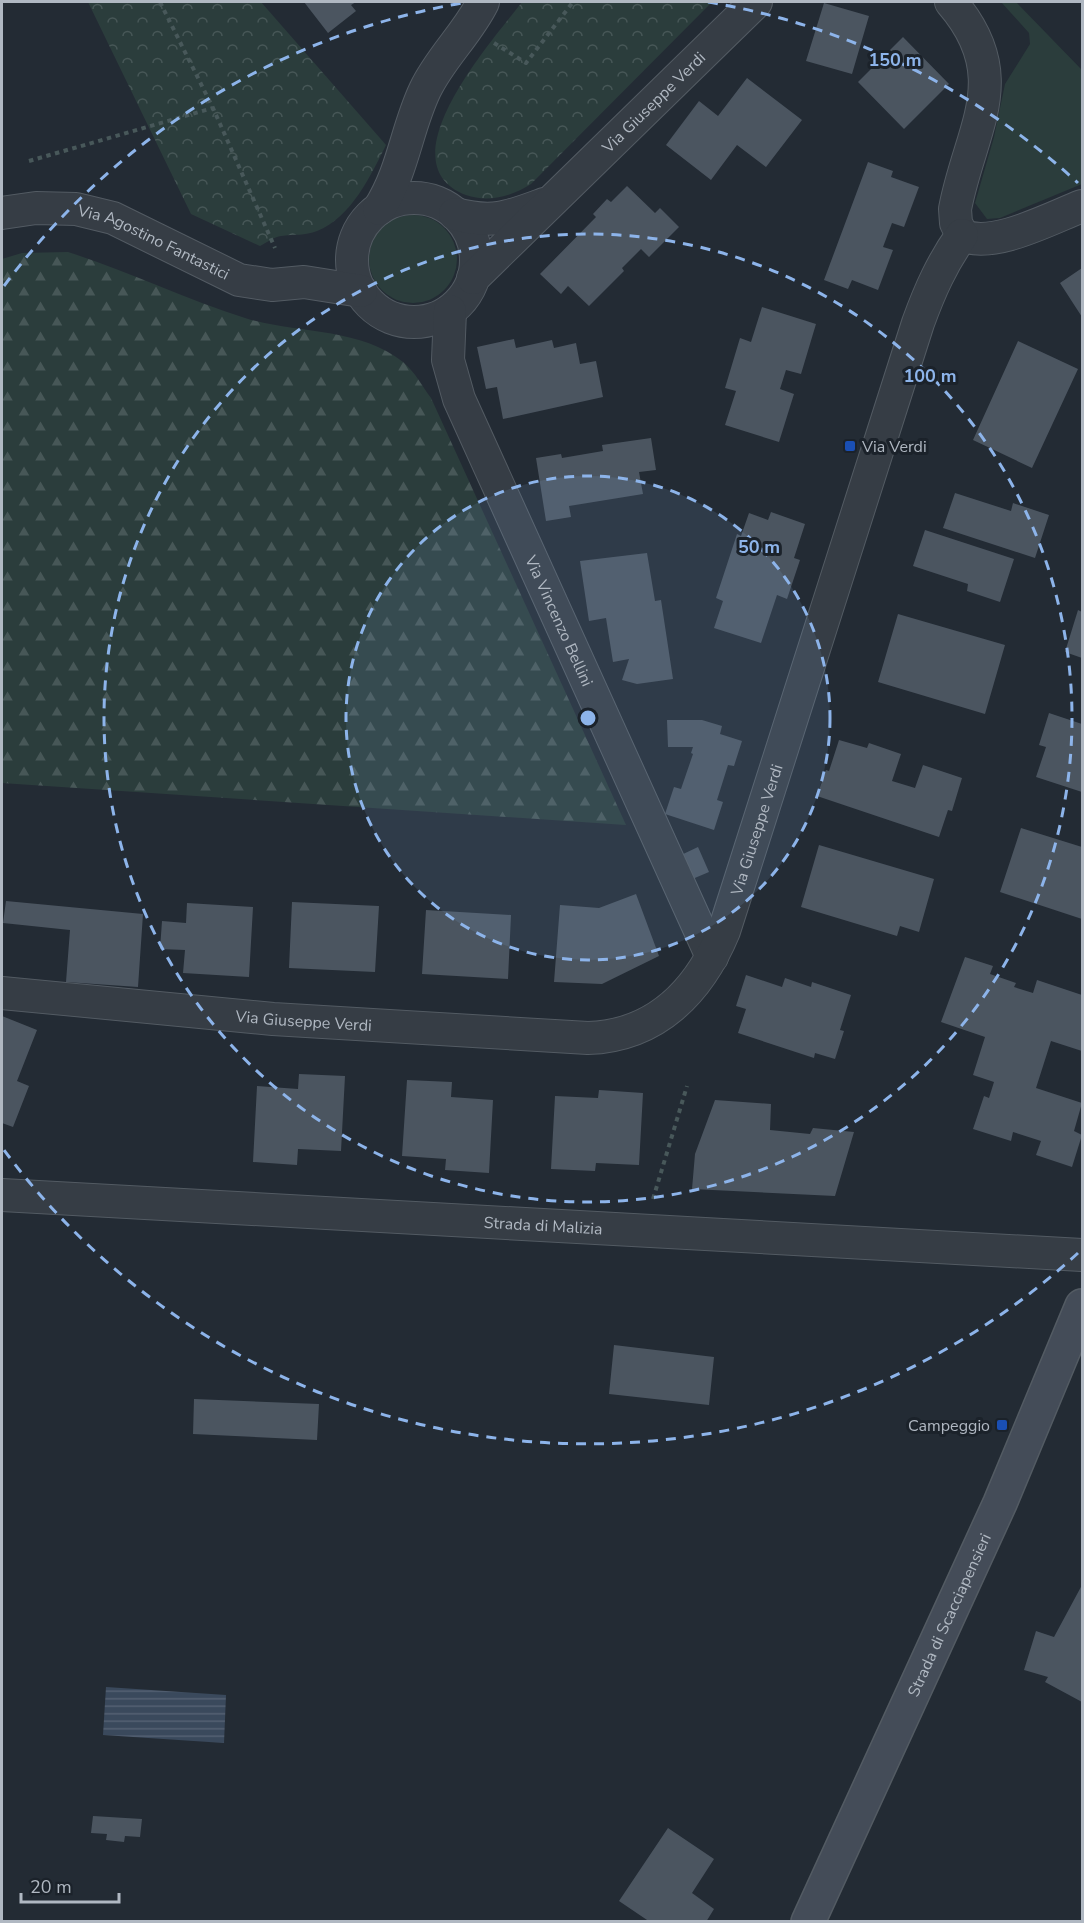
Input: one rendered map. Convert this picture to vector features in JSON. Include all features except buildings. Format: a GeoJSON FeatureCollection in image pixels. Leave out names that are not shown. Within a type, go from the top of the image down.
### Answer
{"type":"FeatureCollection","features":[{"type":"Feature","properties":{"kind":"street"},"geometry":{"type":"LineString","coordinates":[[450,311],[431,320],[411,322],[391,318],[374,308],[361,291],[353,273],[353,252],[366,220],[379,209],[391,191],[425,89],[483,2]]}},
{"type":"Feature","properties":{"kind":"street","name":"Via Giuseppe Verdi"},"geometry":{"type":"LineString","coordinates":[[473,278],[756,2]]}},
{"type":"Feature","properties":{"kind":"street"},"geometry":{"type":"LineString","coordinates":[[951,2],[972,32],[986,83],[981,122],[955,209],[958,230],[962,236],[975,239],[997,237],[1083,206]]}},
{"type":"Feature","properties":{"kind":"street","name":"Via Giuseppe Verdi"},"geometry":{"type":"LineString","coordinates":[[410,136],[425,183],[467,228],[474,243],[476,261],[473,278],[464,297],[450,311]]}},
{"type":"Feature","properties":{"kind":"street","name":"Via Giuseppe Verdi"},"geometry":{"type":"LineString","coordinates":[[379,209],[407,199],[446,208],[479,220],[508,218],[551,202]]}},
{"type":"Feature","properties":{"kind":"street","name":"Via Agostino Fantastici"},"geometry":{"type":"LineString","coordinates":[[2,213],[55,207],[96,214],[113,218],[239,280],[272,285],[304,282],[361,291]]}},
{"type":"Feature","properties":{"kind":"street","name":"Via Giuseppe Verdi"},"geometry":{"type":"LineString","coordinates":[[2,993],[273,1019],[605,1038],[633,1032],[664,1013],[692,985],[712,957],[731,912],[926,300],[945,259],[962,236]]}},
{"type":"Feature","properties":{"kind":"street","name":"Via Agostino Fantastici"},"geometry":{"type":"LineString","coordinates":[[304,282],[353,252]]}},
{"type":"Feature","properties":{"kind":"street","name":"Via Vincenzo Bellini"},"geometry":{"type":"LineString","coordinates":[[450,311],[448,360],[470,425],[712,957]]}},
{"type":"Feature","properties":{"kind":"street","name":"Strada di Malizia"},"geometry":{"type":"LineString","coordinates":[[2,1195],[1083,1255]]}},
{"type":"Feature","properties":{"kind":"street","name":"Strada di Scacciapensieri"},"geometry":{"type":"LineString","coordinates":[[808,1922],[995,1514],[1083,1306]]}},
{"type":"Feature","properties":{"kind":"path"},"geometry":{"type":"LineString","coordinates":[[160,2],[213,108],[275,249]]}},
{"type":"Feature","properties":{"kind":"path"},"geometry":{"type":"LineString","coordinates":[[486,38],[526,63],[573,2]]}},
{"type":"Feature","properties":{"kind":"path"},"geometry":{"type":"LineString","coordinates":[[29,161],[213,108]]}},
{"type":"Feature","properties":{"kind":"path"},"geometry":{"type":"LineString","coordinates":[[652,1200],[687,1086]]}},
{"type":"Feature","properties":{"kind":"green space"},"geometry":{"type":"Polygon","coordinates":[[[88,2],[261,2],[386,145],[359,194],[350,206],[329,225],[312,233],[278,237],[260,246],[191,214],[88,2]]]}},
{"type":"Feature","properties":{"kind":"green space"},"geometry":{"type":"Polygon","coordinates":[[[522,2],[712,2],[531,184],[500,197],[483,198],[466,195],[443,179],[435,157],[439,130],[452,100],[470,71],[522,2]]]}},
{"type":"Feature","properties":{"kind":"green space"},"geometry":{"type":"Polygon","coordinates":[[[1001,2],[1016,2],[1082,70],[1082,184],[1000,218],[987,219],[975,203],[994,137],[1005,84],[1030,44],[1029,33],[1001,2]]]}},
{"type":"Feature","properties":{"kind":"green space"},"geometry":{"type":"Polygon","coordinates":[[[413,215],[438,222],[450,234],[457,259],[450,284],[438,296],[413,303],[388,296],[376,284],[369,259],[376,234],[388,222],[413,215]]]}},
{"type":"Feature","properties":{"kind":"green space"},"geometry":{"type":"Polygon","coordinates":[[[68,252],[245,318],[347,337],[367,343],[386,351],[407,366],[431,398],[626,825],[2,783],[2,259],[22,253],[68,252]]]}},
{"type":"Feature","properties":{"kind":"water"},"geometry":{"type":"Polygon","coordinates":[[[106,1687],[226,1695],[224,1743],[103,1735],[106,1687]]]}},
{"type":"Feature","properties":{"kind":"place","name":"Via Verdi"},"geometry":{"type":"Point","coordinates":[850,446]}},
{"type":"Feature","properties":{"kind":"place","name":"Campeggio"},"geometry":{"type":"Point","coordinates":[1002,1425]}}]}
